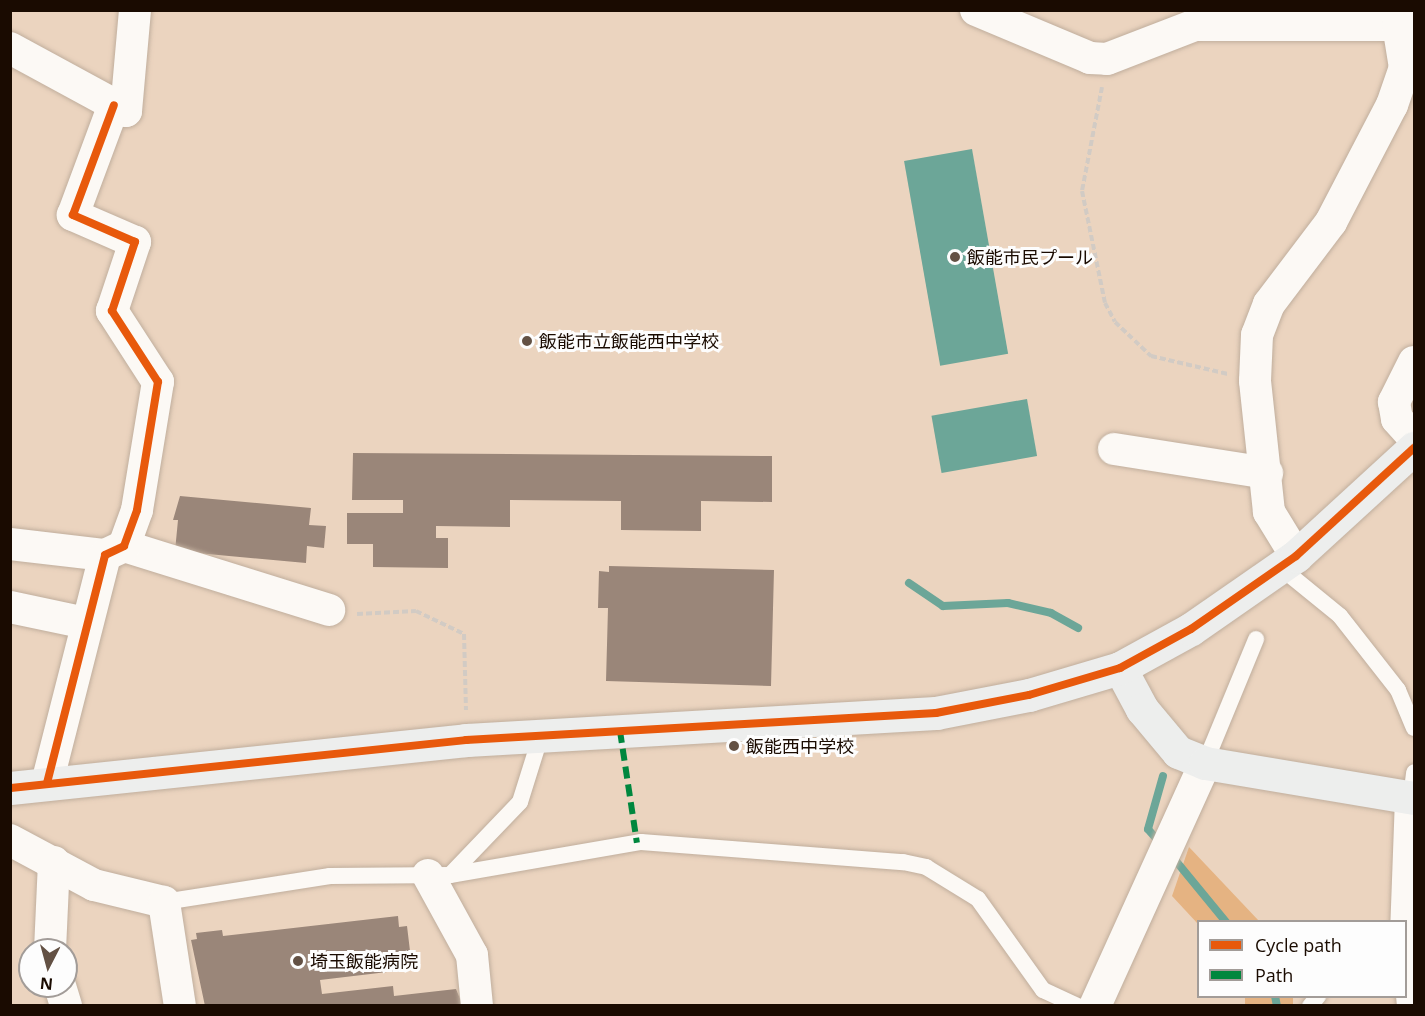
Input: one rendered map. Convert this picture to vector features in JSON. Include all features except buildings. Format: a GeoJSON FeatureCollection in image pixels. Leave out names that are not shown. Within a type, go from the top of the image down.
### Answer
{"type":"FeatureCollection","features":[{"type":"Feature","properties":{"kind":"street"},"geometry":{"type":"LineString","coordinates":[[10,48],[126,111],[135,10]]}},
{"type":"Feature","properties":{"kind":"street"},"geometry":{"type":"LineString","coordinates":[[976,10],[1090,58],[1107,59],[1195,25],[1406,20],[1405,68],[1392,105],[1331,222],[1261,319],[1255,381],[1267,472],[1269,512],[1288,561]]}},
{"type":"Feature","properties":{"kind":"street"},"geometry":{"type":"LineString","coordinates":[[47,783],[86,623],[114,550],[137,510],[158,382],[111,311],[135,242],[73,215],[114,105]]}},
{"type":"Feature","properties":{"kind":"street"},"geometry":{"type":"LineString","coordinates":[[1414,362],[1394,402],[1397,419],[1414,438]]}},
{"type":"Feature","properties":{"kind":"street"},"geometry":{"type":"LineString","coordinates":[[10,788],[466,741],[936,713],[1120,669],[1191,629],[1288,561],[1414,448]]}},
{"type":"Feature","properties":{"kind":"street"},"geometry":{"type":"LineString","coordinates":[[1114,449],[1267,472]]}},
{"type":"Feature","properties":{"kind":"street"},"geometry":{"type":"LineString","coordinates":[[10,544],[114,550],[328,610]]}},
{"type":"Feature","properties":{"kind":"street"},"geometry":{"type":"LineString","coordinates":[[10,607],[86,623]]}},
{"type":"Feature","properties":{"kind":"street"},"geometry":{"type":"LineString","coordinates":[[1120,669],[1158,732],[1178,752],[1205,763],[1413,789],[1407,920]]}},
{"type":"Feature","properties":{"kind":"street"},"geometry":{"type":"LineString","coordinates":[[1095,1005],[1205,763]]}},
{"type":"Feature","properties":{"kind":"street"},"geometry":{"type":"LineString","coordinates":[[10,840],[93,885],[164,902],[180,1005]]}},
{"type":"Feature","properties":{"kind":"street"},"geometry":{"type":"LineString","coordinates":[[51,938],[54,862]]}},
{"type":"Feature","properties":{"kind":"street"},"geometry":{"type":"LineString","coordinates":[[439,875],[472,955],[477,1005]]}},
{"type":"Feature","properties":{"kind":"street"},"geometry":{"type":"LineString","coordinates":[[1407,943],[1413,1005]]}},
{"type":"Feature","properties":{"kind":"lane"},"geometry":{"type":"LineString","coordinates":[[1288,561],[1340,616],[1398,690],[1414,728]]}},
{"type":"Feature","properties":{"kind":"lane"},"geometry":{"type":"LineString","coordinates":[[1205,763],[1256,639]]}},
{"type":"Feature","properties":{"kind":"lane"},"geometry":{"type":"LineString","coordinates":[[439,875],[520,802],[541,735]]}},
{"type":"Feature","properties":{"kind":"lane"},"geometry":{"type":"LineString","coordinates":[[164,902],[330,876],[439,875],[641,842],[903,862],[926,867],[978,899],[1043,990],[1078,1005]]}},
{"type":"Feature","properties":{"kind":"path"},"geometry":{"type":"LineString","coordinates":[[1107,59],[1082,191],[1105,303],[1115,322],[1151,356],[1255,381]]}},
{"type":"Feature","properties":{"kind":"path"},"geometry":{"type":"LineString","coordinates":[[328,610],[416,611],[464,634],[466,741]]}},
{"type":"Feature","properties":{"kind":"shaded area"},"geometry":{"type":"Polygon","coordinates":[[[1189,847],[1258,920],[1197,920],[1197,923],[1172,896],[1189,847]]]}},
{"type":"Feature","properties":{"kind":"shaded area"},"geometry":{"type":"Polygon","coordinates":[[[1245,998],[1293,998],[1293,1005],[1245,1005],[1245,998]]]}},
{"type":"Feature","properties":{"kind":"water","name":"飯能市民プール"},"geometry":{"type":"Polygon","coordinates":[[[972,149],[1008,354],[940,366],[904,161],[972,149]]]}},
{"type":"Feature","properties":{"kind":"water"},"geometry":{"type":"Polygon","coordinates":[[[1027,399],[1037,456],[942,473],[931,416],[1027,399]]]}},
{"type":"Feature","properties":{"kind":"waterway"},"geometry":{"type":"LineString","coordinates":[[909,583],[943,606],[1008,603],[1051,613],[1078,628]]}},
{"type":"Feature","properties":{"kind":"waterway"},"geometry":{"type":"LineString","coordinates":[[1160,843],[1148,829],[1163,776]]}},
{"type":"Feature","properties":{"kind":"waterway"},"geometry":{"type":"LineString","coordinates":[[1171,855],[1224,920]]}},
{"type":"Feature","properties":{"kind":"waterway"},"geometry":{"type":"LineString","coordinates":[[1275,998],[1277,1006]]}},
{"type":"Feature","properties":{"kind":"marked path"},"geometry":{"type":"LineString","coordinates":[[620,731],[637,843]]}},
{"type":"Feature","properties":{"kind":"cycle path"},"geometry":{"type":"LineString","coordinates":[[47,783],[105,555],[124,546],[137,510],[158,382],[112,311],[135,242],[73,215],[114,105]]}},
{"type":"Feature","properties":{"kind":"cycle path"},"geometry":{"type":"LineString","coordinates":[[10,788],[466,740],[936,713],[1029,695],[1120,668],[1191,629],[1296,556],[1414,448]]}},
{"type":"Feature","properties":{"kind":"place","name":"飯能市民プール"},"geometry":{"type":"Point","coordinates":[955,257]}},
{"type":"Feature","properties":{"kind":"place","name":"飯能市立飯能西中学校"},"geometry":{"type":"Point","coordinates":[527,341]}},
{"type":"Feature","properties":{"kind":"place","name":"飯能西中学校"},"geometry":{"type":"Point","coordinates":[734,746]}},
{"type":"Feature","properties":{"kind":"place","name":"埼玉飯能病院"},"geometry":{"type":"Point","coordinates":[298,961]}}]}
